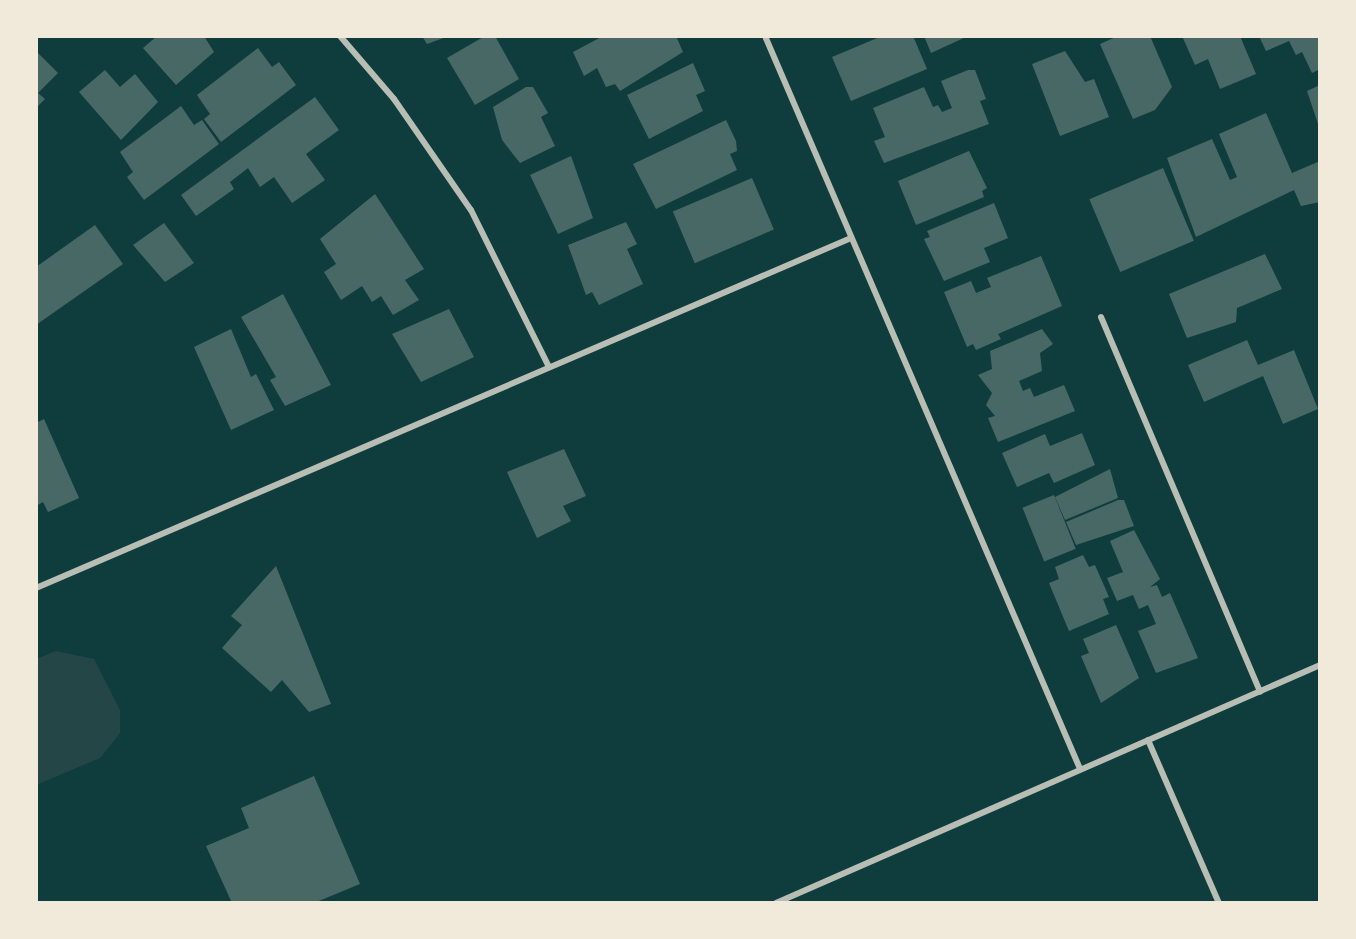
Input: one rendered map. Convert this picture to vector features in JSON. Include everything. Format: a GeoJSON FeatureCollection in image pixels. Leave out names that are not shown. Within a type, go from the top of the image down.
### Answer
{"type":"FeatureCollection","features":[{"type":"Feature","properties":{"kind":"street"},"geometry":{"type":"LineString","coordinates":[[340,36],[394,99],[471,210],[548,365]]}},
{"type":"Feature","properties":{"kind":"street"},"geometry":{"type":"LineString","coordinates":[[765,36],[1080,769]]}},
{"type":"Feature","properties":{"kind":"street"},"geometry":{"type":"LineString","coordinates":[[36,588],[548,365],[851,238]]}},
{"type":"Feature","properties":{"kind":"street"},"geometry":{"type":"LineString","coordinates":[[1101,317],[1260,692]]}},
{"type":"Feature","properties":{"kind":"street"},"geometry":{"type":"LineString","coordinates":[[777,903],[791,900],[1080,769],[1320,665]]}},
{"type":"Feature","properties":{"kind":"street"},"geometry":{"type":"LineString","coordinates":[[1148,740],[1219,903]]}},
{"type":"Feature","properties":{"kind":"shaded area"},"geometry":{"type":"Polygon","coordinates":[[[56,651],[94,659],[120,710],[120,733],[100,758],[36,785],[36,659],[56,651]]]}},
{"type":"Feature","properties":{"kind":"building"},"geometry":{"type":"Polygon","coordinates":[[[157,36],[204,36],[214,52],[176,85],[143,48],[157,36]]]}},
{"type":"Feature","properties":{"kind":"building"},"geometry":{"type":"Polygon","coordinates":[[[422,36],[449,36],[427,44],[422,36]]]}},
{"type":"Feature","properties":{"kind":"building"},"geometry":{"type":"Polygon","coordinates":[[[485,36],[495,36],[519,79],[475,105],[447,58],[485,36]]]}},
{"type":"Feature","properties":{"kind":"building"},"geometry":{"type":"Polygon","coordinates":[[[603,36],[676,36],[683,52],[620,91],[615,84],[606,87],[597,68],[584,76],[573,52],[603,36]]]}},
{"type":"Feature","properties":{"kind":"building"},"geometry":{"type":"Polygon","coordinates":[[[882,36],[913,36],[927,69],[851,101],[832,57],[882,36]]]}},
{"type":"Feature","properties":{"kind":"building"},"geometry":{"type":"Polygon","coordinates":[[[924,36],[968,36],[931,53],[924,36]]]}},
{"type":"Feature","properties":{"kind":"building"},"geometry":{"type":"Polygon","coordinates":[[[1118,36],[1150,36],[1172,87],[1155,110],[1133,119],[1100,44],[1118,36]]]}},
{"type":"Feature","properties":{"kind":"building"},"geometry":{"type":"Polygon","coordinates":[[[1182,36],[1240,36],[1256,74],[1220,89],[1208,59],[1195,65],[1182,36]]]}},
{"type":"Feature","properties":{"kind":"building"},"geometry":{"type":"Polygon","coordinates":[[[1259,36],[1320,36],[1320,69],[1312,73],[1302,52],[1296,55],[1289,41],[1266,51],[1259,36]]]}},
{"type":"Feature","properties":{"kind":"building"},"geometry":{"type":"Polygon","coordinates":[[[258,48],[272,67],[279,62],[296,85],[221,142],[204,119],[210,114],[197,95],[258,48]]]}},
{"type":"Feature","properties":{"kind":"building"},"geometry":{"type":"Polygon","coordinates":[[[36,51],[58,73],[38,93],[45,99],[36,108],[36,51]]]}},
{"type":"Feature","properties":{"kind":"building"},"geometry":{"type":"Polygon","coordinates":[[[1065,51],[1085,82],[1094,79],[1109,117],[1060,136],[1032,64],[1065,51]]]}},
{"type":"Feature","properties":{"kind":"building"},"geometry":{"type":"Polygon","coordinates":[[[693,63],[705,91],[696,95],[703,111],[649,139],[627,95],[693,63]]]}},
{"type":"Feature","properties":{"kind":"building"},"geometry":{"type":"Polygon","coordinates":[[[105,70],[120,87],[135,74],[158,102],[121,140],[79,92],[105,70]]]}},
{"type":"Feature","properties":{"kind":"building"},"geometry":{"type":"Polygon","coordinates":[[[968,70],[975,70],[986,99],[980,101],[989,124],[884,163],[874,141],[885,137],[873,108],[924,87],[933,107],[938,105],[942,112],[952,108],[941,81],[968,70]]]}},
{"type":"Feature","properties":{"kind":"building"},"geometry":{"type":"Polygon","coordinates":[[[1320,85],[1320,130],[1307,91],[1320,85]]]}},
{"type":"Feature","properties":{"kind":"building"},"geometry":{"type":"Polygon","coordinates":[[[526,87],[533,87],[548,113],[541,117],[555,146],[520,163],[502,140],[493,107],[526,87]]]}},
{"type":"Feature","properties":{"kind":"building"},"geometry":{"type":"Polygon","coordinates":[[[315,97],[339,130],[306,154],[325,180],[292,203],[274,177],[260,187],[248,168],[230,182],[234,189],[196,216],[181,195],[315,97]]]}},
{"type":"Feature","properties":{"kind":"building"},"geometry":{"type":"Polygon","coordinates":[[[181,106],[194,125],[202,120],[219,144],[144,200],[127,177],[133,172],[120,152],[181,106]]]}},
{"type":"Feature","properties":{"kind":"building"},"geometry":{"type":"Polygon","coordinates":[[[1266,113],[1292,173],[1320,161],[1320,202],[1301,206],[1294,190],[1196,237],[1167,158],[1212,139],[1230,180],[1237,177],[1219,134],[1266,113]]]}},
{"type":"Feature","properties":{"kind":"building"},"geometry":{"type":"Polygon","coordinates":[[[726,120],[736,141],[737,151],[730,154],[737,170],[656,209],[633,164],[726,120]]]}},
{"type":"Feature","properties":{"kind":"building"},"geometry":{"type":"Polygon","coordinates":[[[969,151],[987,188],[982,191],[984,197],[916,225],[898,181],[969,151]]]}},
{"type":"Feature","properties":{"kind":"building"},"geometry":{"type":"Polygon","coordinates":[[[571,156],[593,218],[558,234],[530,175],[571,156]]]}},
{"type":"Feature","properties":{"kind":"building"},"geometry":{"type":"Polygon","coordinates":[[[1163,168],[1194,241],[1120,272],[1089,199],[1163,168]]]}},
{"type":"Feature","properties":{"kind":"building"},"geometry":{"type":"Polygon","coordinates":[[[752,178],[774,230],[695,263],[673,212],[752,178]]]}},
{"type":"Feature","properties":{"kind":"building"},"geometry":{"type":"Polygon","coordinates":[[[375,194],[424,269],[405,280],[419,300],[393,315],[381,296],[372,302],[362,286],[341,300],[324,272],[336,264],[320,239],[375,194]]]}},
{"type":"Feature","properties":{"kind":"building"},"geometry":{"type":"Polygon","coordinates":[[[994,203],[1008,238],[984,248],[990,262],[944,281],[924,239],[930,237],[927,231],[994,203]]]}},
{"type":"Feature","properties":{"kind":"building"},"geometry":{"type":"Polygon","coordinates":[[[626,222],[637,244],[627,249],[643,284],[599,305],[592,292],[586,295],[568,245],[626,222]]]}},
{"type":"Feature","properties":{"kind":"building"},"geometry":{"type":"Polygon","coordinates":[[[164,223],[194,263],[165,282],[133,245],[164,223]]]}},
{"type":"Feature","properties":{"kind":"building"},"geometry":{"type":"Polygon","coordinates":[[[95,225],[123,264],[36,325],[36,267],[95,225]]]}},
{"type":"Feature","properties":{"kind":"building"},"geometry":{"type":"Polygon","coordinates":[[[1265,254],[1282,289],[1237,308],[1236,322],[1187,338],[1169,294],[1265,254]]]}},
{"type":"Feature","properties":{"kind":"building"},"geometry":{"type":"Polygon","coordinates":[[[1041,256],[1062,306],[998,334],[1001,339],[976,350],[973,344],[967,347],[944,292],[971,281],[976,293],[991,287],[987,278],[1041,256]]]}},
{"type":"Feature","properties":{"kind":"building"},"geometry":{"type":"Polygon","coordinates":[[[283,294],[331,385],[285,406],[270,380],[276,377],[241,317],[283,294]]]}},
{"type":"Feature","properties":{"kind":"building"},"geometry":{"type":"Polygon","coordinates":[[[449,309],[474,357],[421,382],[392,334],[449,309]]]}},
{"type":"Feature","properties":{"kind":"building"},"geometry":{"type":"Polygon","coordinates":[[[231,329],[251,377],[256,374],[274,410],[231,430],[194,347],[231,329]]]}},
{"type":"Feature","properties":{"kind":"building"},"geometry":{"type":"Polygon","coordinates":[[[1042,329],[1053,344],[1040,353],[1042,371],[1019,381],[1023,391],[1030,388],[1034,397],[1064,385],[1075,411],[998,442],[988,418],[995,416],[986,405],[992,393],[978,375],[992,369],[990,351],[1042,329]]]}},
{"type":"Feature","properties":{"kind":"building"},"geometry":{"type":"Polygon","coordinates":[[[1247,340],[1258,365],[1294,350],[1318,409],[1283,424],[1263,376],[1204,402],[1188,365],[1247,340]]]}},
{"type":"Feature","properties":{"kind":"building"},"geometry":{"type":"Polygon","coordinates":[[[44,419],[79,498],[48,512],[43,502],[36,506],[36,423],[44,419]]]}},
{"type":"Feature","properties":{"kind":"building"},"geometry":{"type":"Polygon","coordinates":[[[1082,433],[1095,465],[1054,483],[1049,473],[1017,487],[1002,453],[1045,434],[1050,446],[1082,433]]]}},
{"type":"Feature","properties":{"kind":"building"},"geometry":{"type":"Polygon","coordinates":[[[564,449],[586,496],[563,506],[571,521],[537,538],[507,472],[564,449]]]}},
{"type":"Feature","properties":{"kind":"building"},"geometry":{"type":"Polygon","coordinates":[[[1110,469],[1118,498],[1065,520],[1055,497],[1110,469]]]}},
{"type":"Feature","properties":{"kind":"building"},"geometry":{"type":"Polygon","coordinates":[[[1054,495],[1076,549],[1044,562],[1022,508],[1054,495]]]}},
{"type":"Feature","properties":{"kind":"building"},"geometry":{"type":"Polygon","coordinates":[[[1118,500],[1124,500],[1134,526],[1076,545],[1066,522],[1118,500]]]}},
{"type":"Feature","properties":{"kind":"building"},"geometry":{"type":"Polygon","coordinates":[[[1134,530],[1160,579],[1150,587],[1157,585],[1162,597],[1170,593],[1198,658],[1156,673],[1138,631],[1156,624],[1148,605],[1139,609],[1133,595],[1117,601],[1107,578],[1123,572],[1110,541],[1134,530]]]}},
{"type":"Feature","properties":{"kind":"building"},"geometry":{"type":"Polygon","coordinates":[[[1083,555],[1089,567],[1095,565],[1109,597],[1103,599],[1109,614],[1069,631],[1049,583],[1059,579],[1055,567],[1083,555]]]}},
{"type":"Feature","properties":{"kind":"building"},"geometry":{"type":"Polygon","coordinates":[[[276,566],[331,704],[309,712],[282,680],[271,692],[222,648],[242,625],[231,616],[276,566]]]}},
{"type":"Feature","properties":{"kind":"building"},"geometry":{"type":"Polygon","coordinates":[[[1116,625],[1139,678],[1101,703],[1081,656],[1089,653],[1083,639],[1116,625]]]}},
{"type":"Feature","properties":{"kind":"building"},"geometry":{"type":"Polygon","coordinates":[[[314,776],[360,884],[314,903],[232,903],[206,846],[249,828],[241,808],[314,776]]]}}]}
